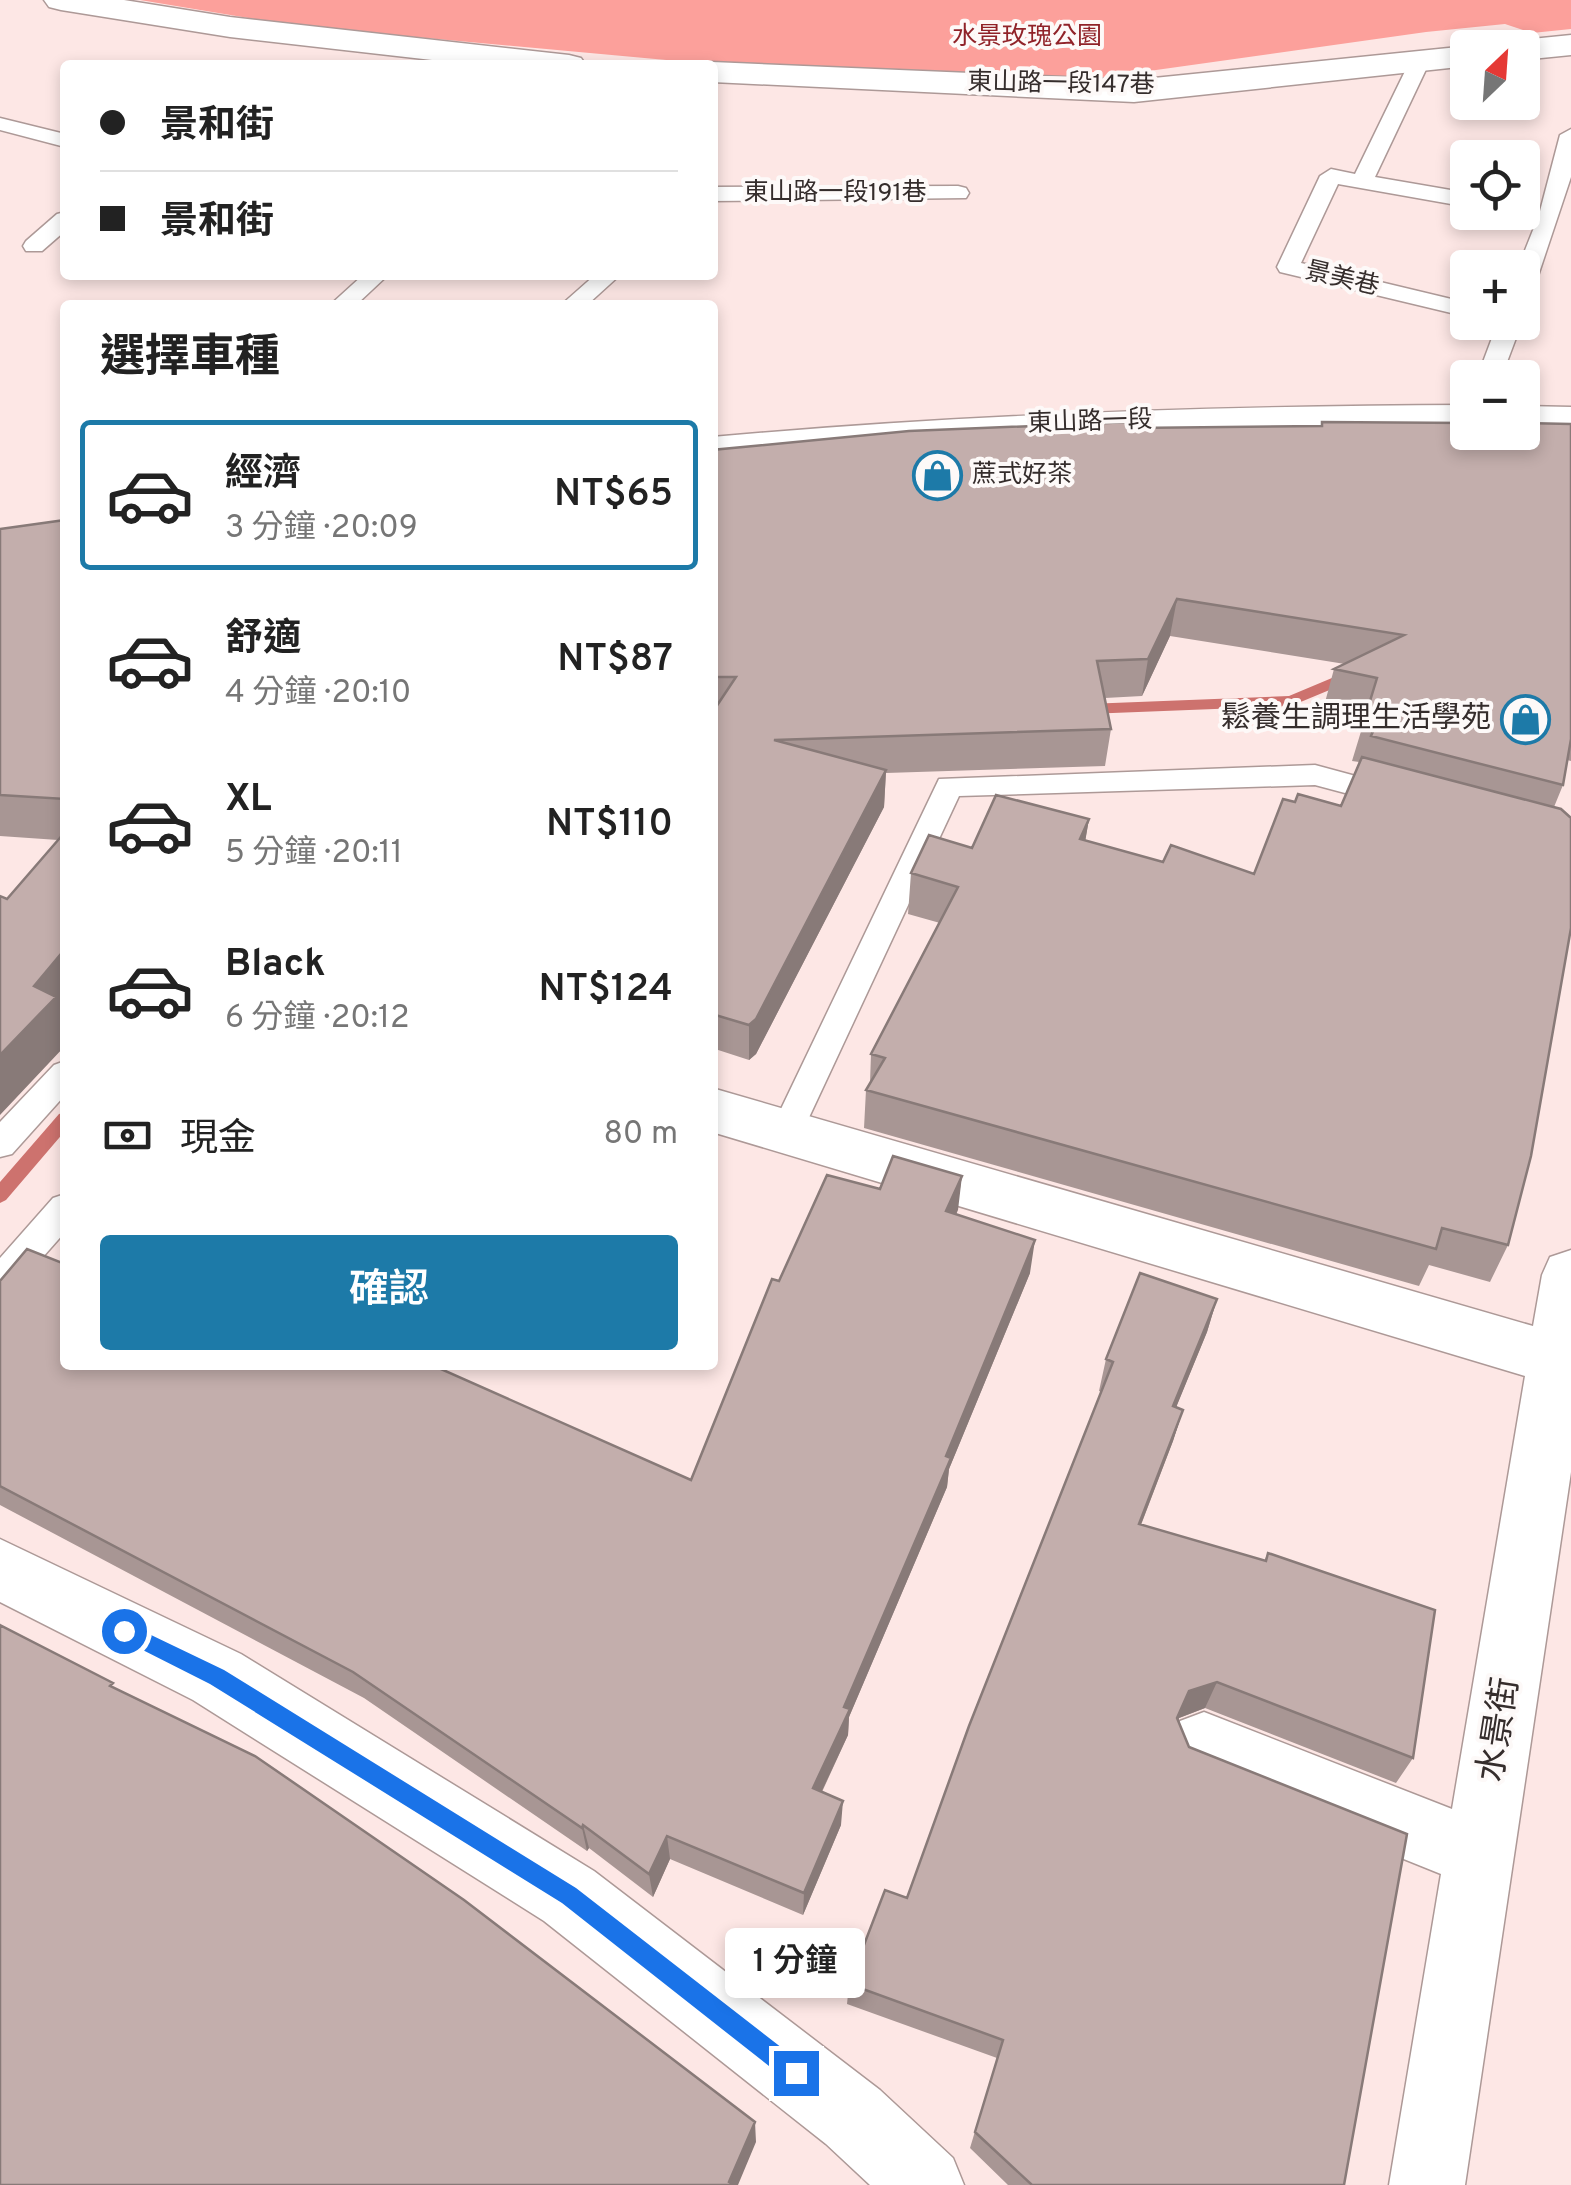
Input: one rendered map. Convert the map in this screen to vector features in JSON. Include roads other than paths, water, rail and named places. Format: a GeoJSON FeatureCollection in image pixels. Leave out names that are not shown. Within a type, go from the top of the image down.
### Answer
{"type":"FeatureCollection","features":[{"type":"Feature","properties":{"kind":"street"},"geometry":{"type":"LineString","coordinates":[[62,0],[230,27],[524,60]]}},
{"type":"Feature","properties":{"kind":"street"},"geometry":{"type":"LineString","coordinates":[[1540,48],[1571,45]]}},
{"type":"Feature","properties":{"kind":"street","name":"東山路一段147巷"},"geometry":{"type":"LineString","coordinates":[[718,72],[1134,91],[1450,58]]}},
{"type":"Feature","properties":{"kind":"street","name":"東山路一段"},"geometry":{"type":"LineString","coordinates":[[718,449],[848,436],[1065,423],[1450,418]]}},
{"type":"Feature","properties":{"kind":"street"},"geometry":{"type":"LineString","coordinates":[[1540,419],[1571,420]]}},
{"type":"Feature","properties":{"kind":"street"},"geometry":{"type":"LineString","coordinates":[[718,1112],[1558,1359]]}},
{"type":"Feature","properties":{"kind":"street","name":"水景街"},"geometry":{"type":"LineString","coordinates":[[1428,2185],[1571,1275]]}},
{"type":"Feature","properties":{"kind":"street"},"geometry":{"type":"LineString","coordinates":[[0,1569],[217,1677],[569,1896],[853,2117],[926,2185]]}},
{"type":"Feature","properties":{"kind":"street"},"geometry":{"type":"LineString","coordinates":[[1204,1746],[1480,1854]]}},
{"type":"Feature","properties":{"kind":"lane"},"geometry":{"type":"LineString","coordinates":[[1362,182],[1420,61]]}},
{"type":"Feature","properties":{"kind":"lane"},"geometry":{"type":"LineString","coordinates":[[0,124],[60,140]]}},
{"type":"Feature","properties":{"kind":"lane"},"geometry":{"type":"LineString","coordinates":[[1537,250],[1571,136]]}},
{"type":"Feature","properties":{"kind":"lane","name":"景美巷"},"geometry":{"type":"LineString","coordinates":[[1450,197],[1331,176],[1288,268],[1450,306]]}},
{"type":"Feature","properties":{"kind":"lane","name":"東山路一段191巷"},"geometry":{"type":"LineString","coordinates":[[718,194],[958,193]]}},
{"type":"Feature","properties":{"kind":"lane"},"geometry":{"type":"LineString","coordinates":[[1540,213],[1550,215]]}},
{"type":"Feature","properties":{"kind":"lane"},"geometry":{"type":"LineString","coordinates":[[34,246],[60,223]]}},
{"type":"Feature","properties":{"kind":"lane"},"geometry":{"type":"LineString","coordinates":[[348,300],[371,280]]}},
{"type":"Feature","properties":{"kind":"lane"},"geometry":{"type":"LineString","coordinates":[[579,300],[603,280]]}},
{"type":"Feature","properties":{"kind":"lane"},"geometry":{"type":"LineString","coordinates":[[786,1132],[949,786],[1315,775],[1425,804]]}},
{"type":"Feature","properties":{"kind":"lane"},"geometry":{"type":"LineString","coordinates":[[0,1144],[60,1079]]}},
{"type":"Feature","properties":{"kind":"lane"},"geometry":{"type":"LineString","coordinates":[[0,1282],[60,1214]]}},
{"type":"Feature","properties":{"kind":"waterway"},"geometry":{"type":"LineString","coordinates":[[1087,709],[1291,701],[1351,675]]}},
{"type":"Feature","properties":{"kind":"waterway"},"geometry":{"type":"LineString","coordinates":[[0,1195],[60,1125]]}},
{"type":"Feature","properties":{"kind":"place","name":"蔗式好茶"},"geometry":{"type":"Point","coordinates":[937,476]}},
{"type":"Feature","properties":{"kind":"place","name":"鬆養生調理生活學苑"},"geometry":{"type":"Point","coordinates":[1526,719]}},
{"type":"Feature","properties":{"kind":"park label","name":"水景玫瑰公園"},"geometry":{"type":"Point","coordinates":[1027,38]}}]}
